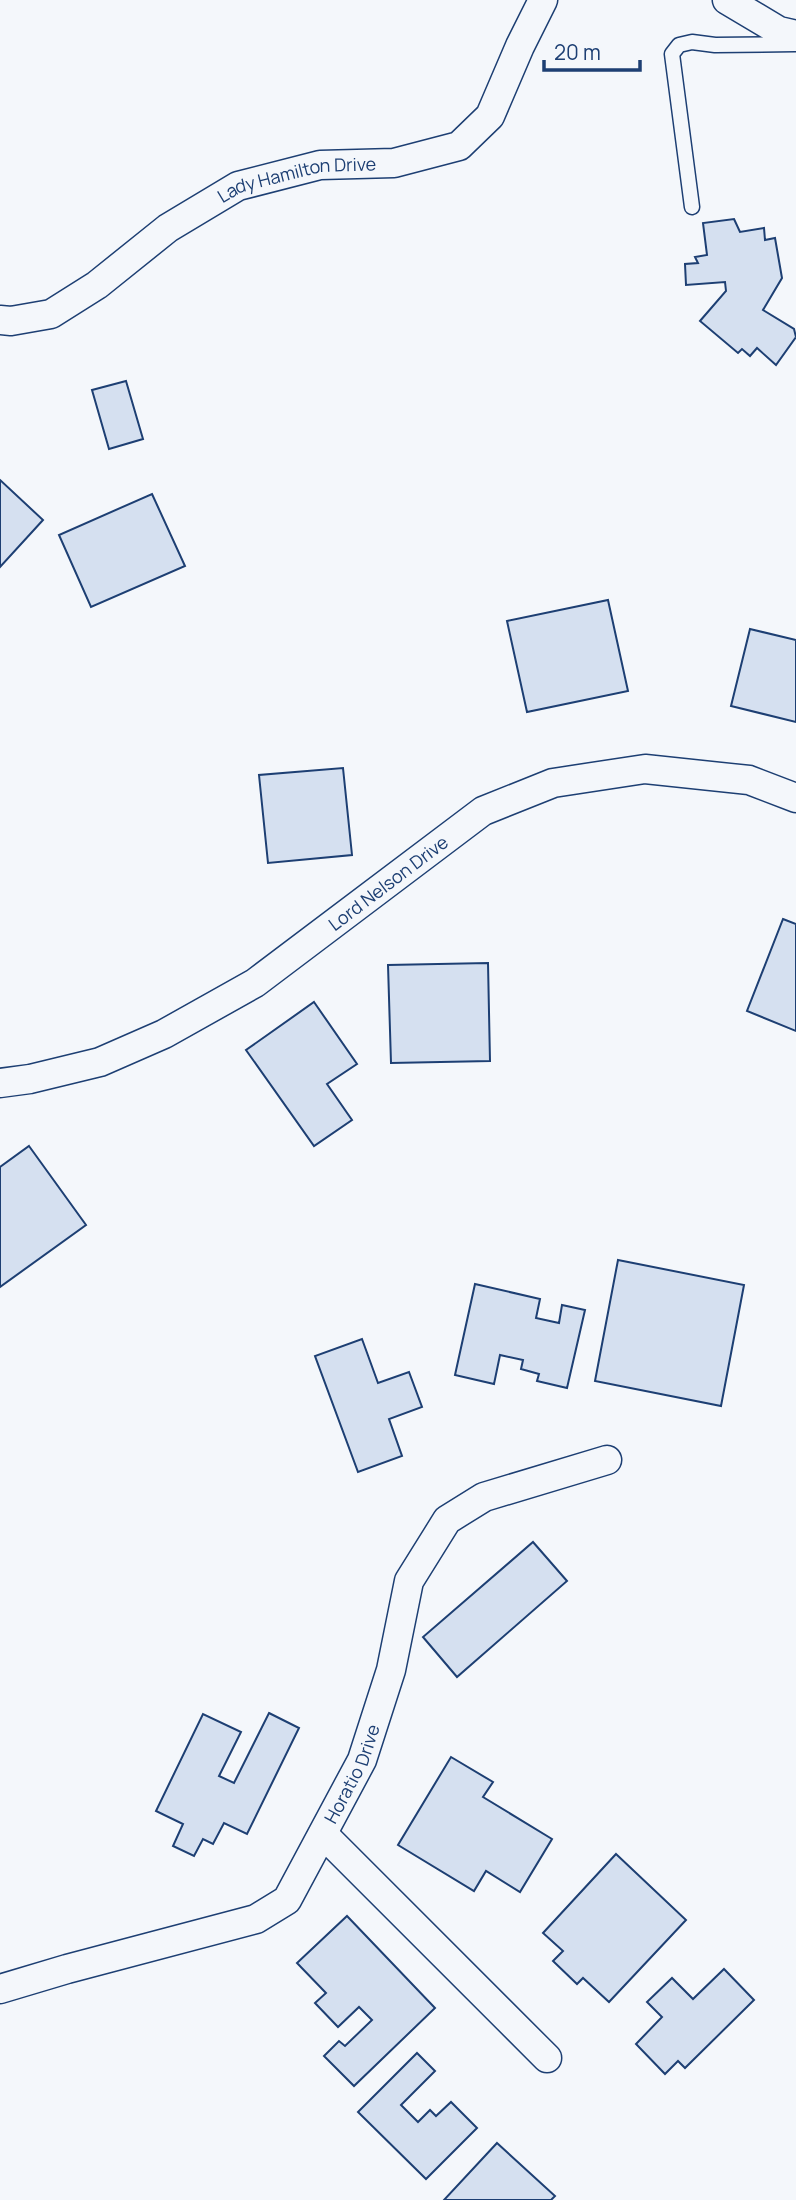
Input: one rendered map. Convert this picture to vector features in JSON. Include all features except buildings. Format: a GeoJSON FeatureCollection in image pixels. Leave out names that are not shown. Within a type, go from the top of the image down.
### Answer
{"type":"FeatureCollection","features":[{"type":"Feature","properties":{"kind":"street","name":"Lady Hamilton Drive"},"geometry":{"type":"LineString","coordinates":[[0,320],[11,321],[51,314],[97,285],[168,228],[238,186],[320,164],[394,163],[459,146],[490,116],[543,0]]}},
{"type":"Feature","properties":{"kind":"street"},"geometry":{"type":"LineString","coordinates":[[727,0],[779,31],[796,35]]}},
{"type":"Feature","properties":{"kind":"street","name":"Lord Nelson Drive"},"geometry":{"type":"LineString","coordinates":[[0,1083],[30,1079],[100,1062],[164,1034],[255,983],[482,811],[553,783],[645,768],[749,780],[796,798]]}},
{"type":"Feature","properties":{"kind":"street","name":"Horatio Drive"},"geometry":{"type":"LineString","coordinates":[[0,1989],[256,1919],[287,1900],[362,1760],[391,1670],[409,1581],[447,1520],[484,1497],[607,1460]]}},
{"type":"Feature","properties":{"kind":"street"},"geometry":{"type":"LineString","coordinates":[[323,1834],[547,2058]]}},
{"type":"Feature","properties":{"kind":"lane"},"geometry":{"type":"LineString","coordinates":[[692,207],[672,54],[675,48],[692,42],[715,45],[796,44]]}}]}
